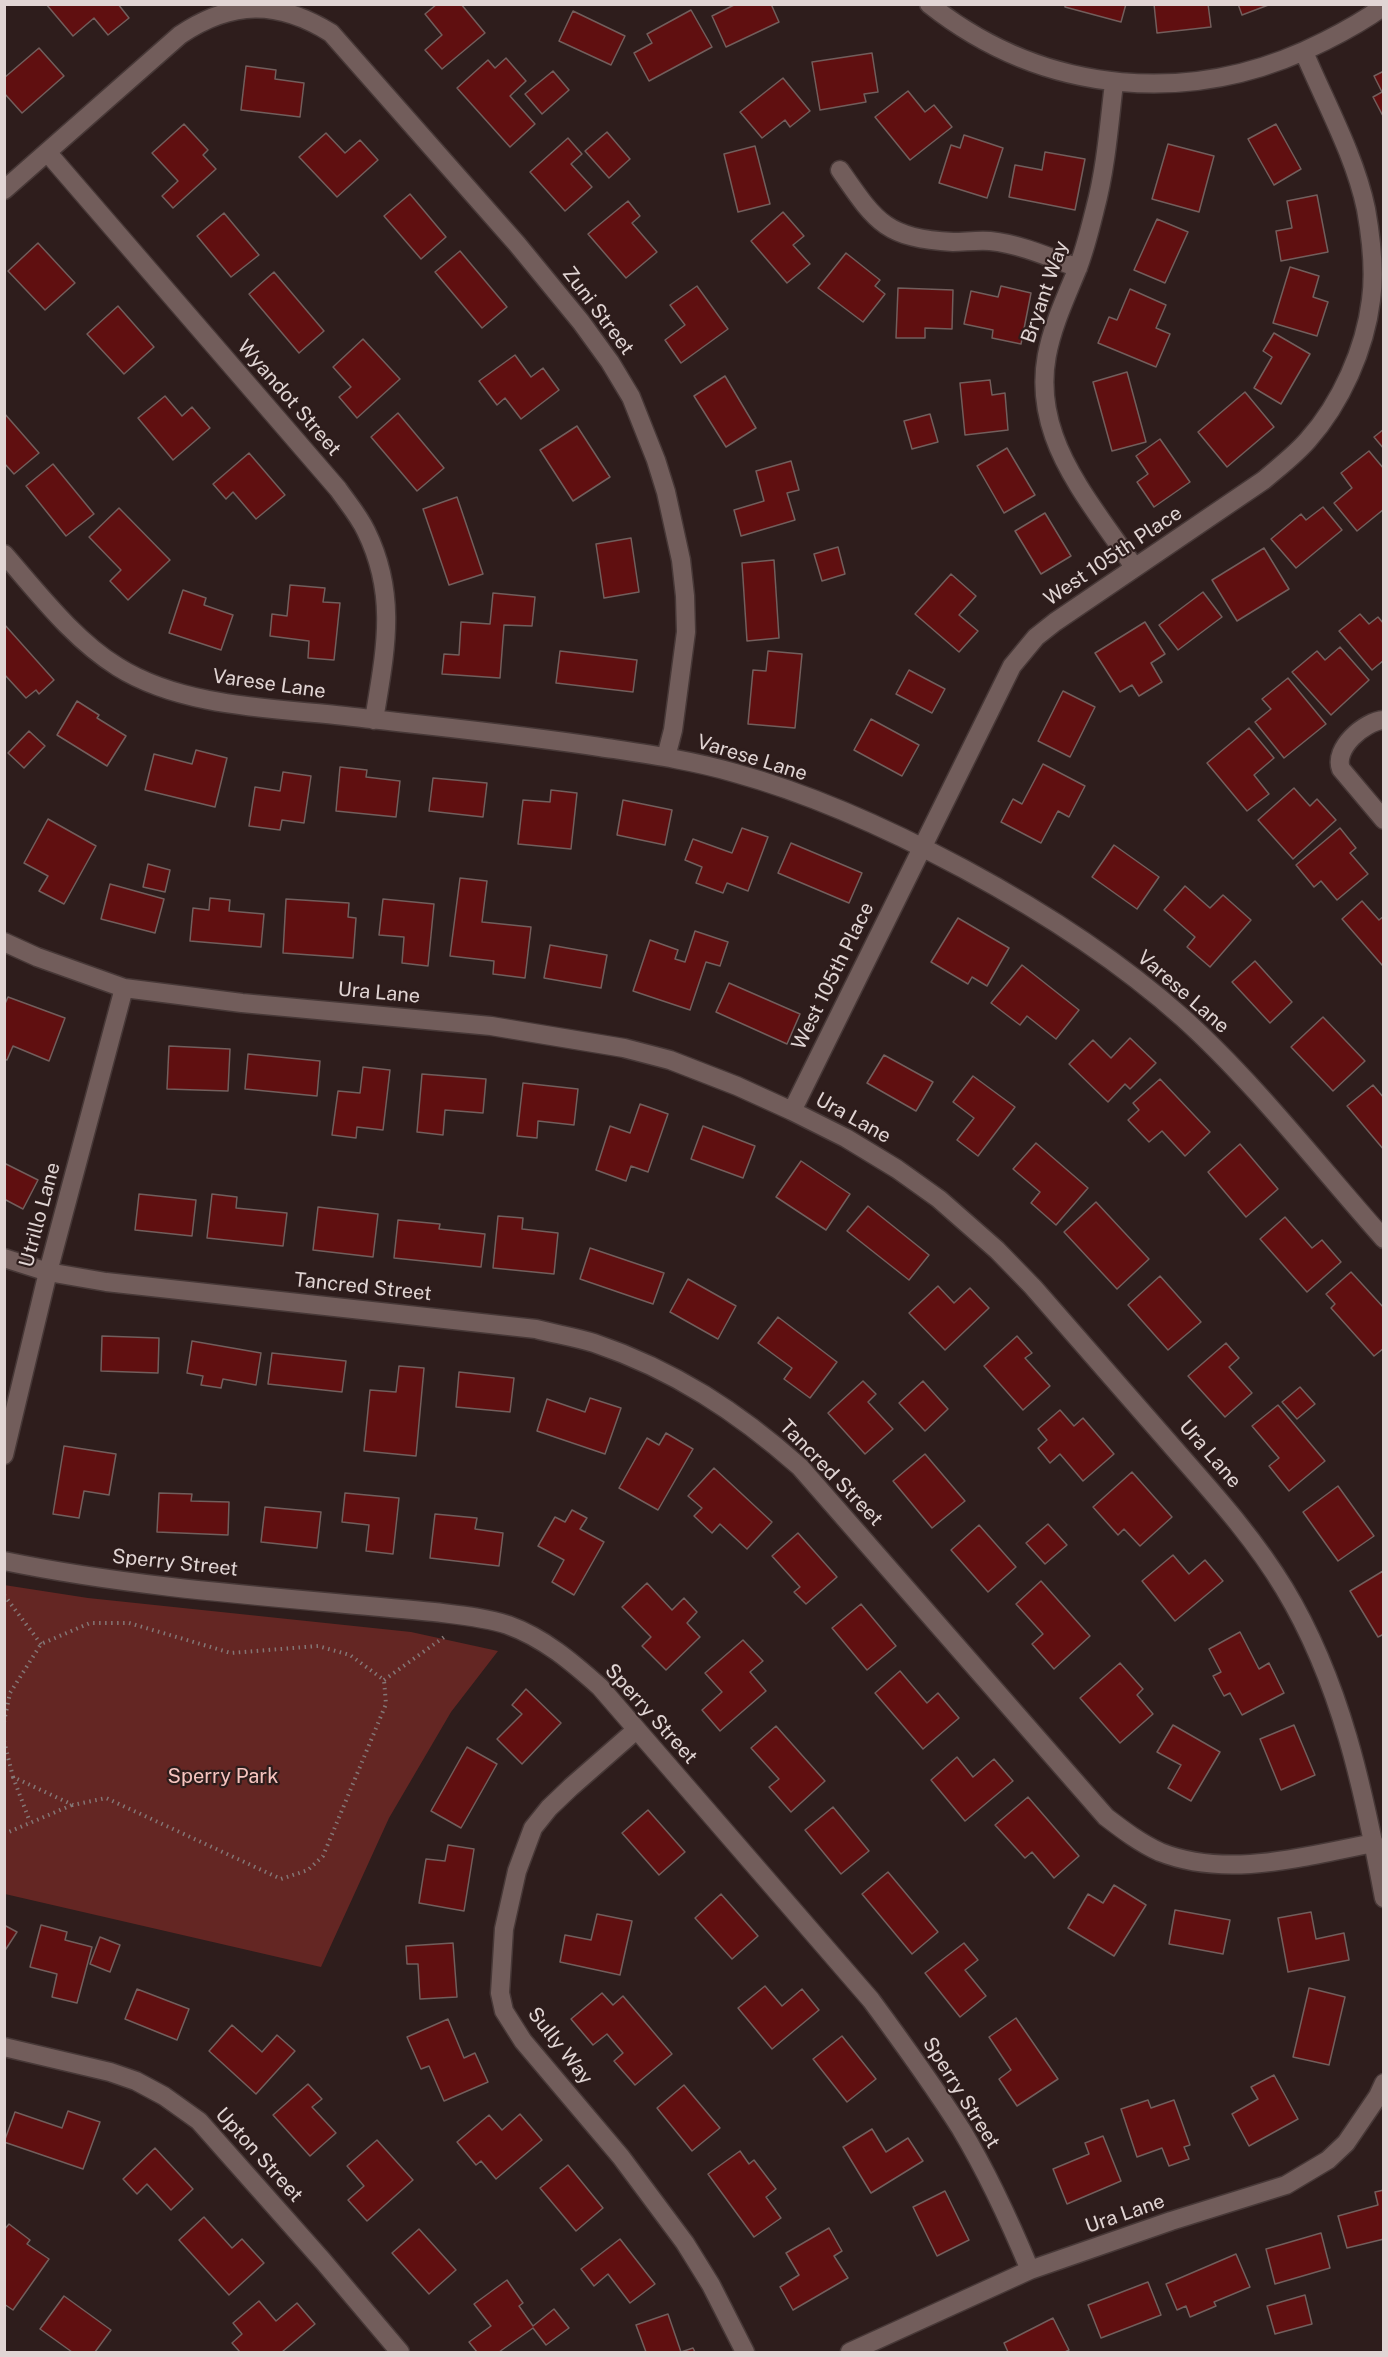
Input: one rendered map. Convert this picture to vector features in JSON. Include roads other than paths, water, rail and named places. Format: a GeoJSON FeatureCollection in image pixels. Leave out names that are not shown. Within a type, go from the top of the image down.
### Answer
{"type":"FeatureCollection","features":[{"type":"Feature","properties":{"kind":"street"},"geometry":{"type":"LineString","coordinates":[[929,4],[1002,51],[1068,73],[1114,83],[1179,84],[1208,81],[1259,69],[1304,52],[1355,25],[1383,6]]}},
{"type":"Feature","properties":{"kind":"street","name":"Zuni Street"},"geometry":{"type":"LineString","coordinates":[[4,190],[193,26],[220,14],[266,6],[310,20],[331,33],[517,244],[581,322],[610,362],[631,398],[666,492],[681,560],[685,596],[686,632],[673,730],[666,757]]}},
{"type":"Feature","properties":{"kind":"street","name":"West 105th Place"},"geometry":{"type":"LineString","coordinates":[[792,1111],[1012,666],[1042,632],[1264,480],[1309,439],[1323,422],[1354,364],[1378,298],[1371,261],[1366,209],[1353,167],[1304,52]]}},
{"type":"Feature","properties":{"kind":"street","name":"Bryant Way"},"geometry":{"type":"LineString","coordinates":[[1114,83],[1105,163],[1098,196],[1078,268],[1056,318],[1045,356],[1044,374],[1048,413],[1067,466],[1134,567]]}},
{"type":"Feature","properties":{"kind":"street","name":"Wyandot Street"},"geometry":{"type":"LineString","coordinates":[[47,152],[338,489],[365,528],[374,547],[384,584],[388,620],[374,720]]}},
{"type":"Feature","properties":{"kind":"street"},"geometry":{"type":"LineString","coordinates":[[840,170],[868,211],[902,234],[953,242],[989,242],[1021,247],[1078,268]]}},
{"type":"Feature","properties":{"kind":"street","name":"Varese Lane"},"geometry":{"type":"LineString","coordinates":[[4,554],[76,633],[104,658],[139,679],[163,688],[220,703],[542,738],[666,757],[760,781],[845,811],[922,846],[1067,928],[1182,1017],[1224,1058],[1383,1239]]}},
{"type":"Feature","properties":{"kind":"street"},"geometry":{"type":"LineString","coordinates":[[1383,720],[1373,722],[1361,731],[1342,749],[1338,761],[1341,769],[1383,820]]}},
{"type":"Feature","properties":{"kind":"street","name":"Ura Lane"},"geometry":{"type":"LineString","coordinates":[[4,942],[37,957],[124,988],[242,1003],[491,1026],[624,1048],[670,1060],[737,1086],[846,1138],[897,1169],[939,1199],[997,1250],[1033,1287],[1241,1524],[1284,1588],[1314,1646],[1375,1803],[1374,1843],[1383,1898]]}},
{"type":"Feature","properties":{"kind":"street","name":"Utrillo Lane"},"geometry":{"type":"LineString","coordinates":[[4,1455],[48,1272],[124,988]]}},
{"type":"Feature","properties":{"kind":"street","name":"Tancred Street"},"geometry":{"type":"LineString","coordinates":[[4,1258],[48,1272],[106,1282],[536,1329],[591,1343],[635,1358],[724,1406],[800,1467],[1106,1817],[1134,1838],[1160,1851],[1205,1863],[1262,1863],[1374,1843]]}},
{"type":"Feature","properties":{"kind":"street","name":"Sperry Street"},"geometry":{"type":"LineString","coordinates":[[4,1561],[46,1570],[120,1580],[471,1617],[506,1624],[553,1648],[600,1688],[871,2000],[906,2046],[962,2130],[1006,2214],[1030,2270]]}},
{"type":"Feature","properties":{"kind":"street","name":"Sully Way"},"geometry":{"type":"LineString","coordinates":[[636,1730],[572,1786],[549,1808],[533,1828],[517,1871],[504,1929],[500,1993],[504,2011],[522,2041],[621,2157],[685,2243],[711,2285],[745,2352]]}},
{"type":"Feature","properties":{"kind":"street","name":"Upton Street"},"geometry":{"type":"LineString","coordinates":[[4,2047],[136,2080],[164,2096],[199,2121],[324,2261],[400,2352]]}},
{"type":"Feature","properties":{"kind":"street","name":"Ura Lane"},"geometry":{"type":"LineString","coordinates":[[850,2352],[1030,2270],[1171,2221],[1286,2185],[1328,2160],[1346,2143],[1382,2093]]}},
{"type":"Feature","properties":{"kind":"park label","name":"Sperry Park"},"geometry":{"type":"Point","coordinates":[223,1777]}}]}
